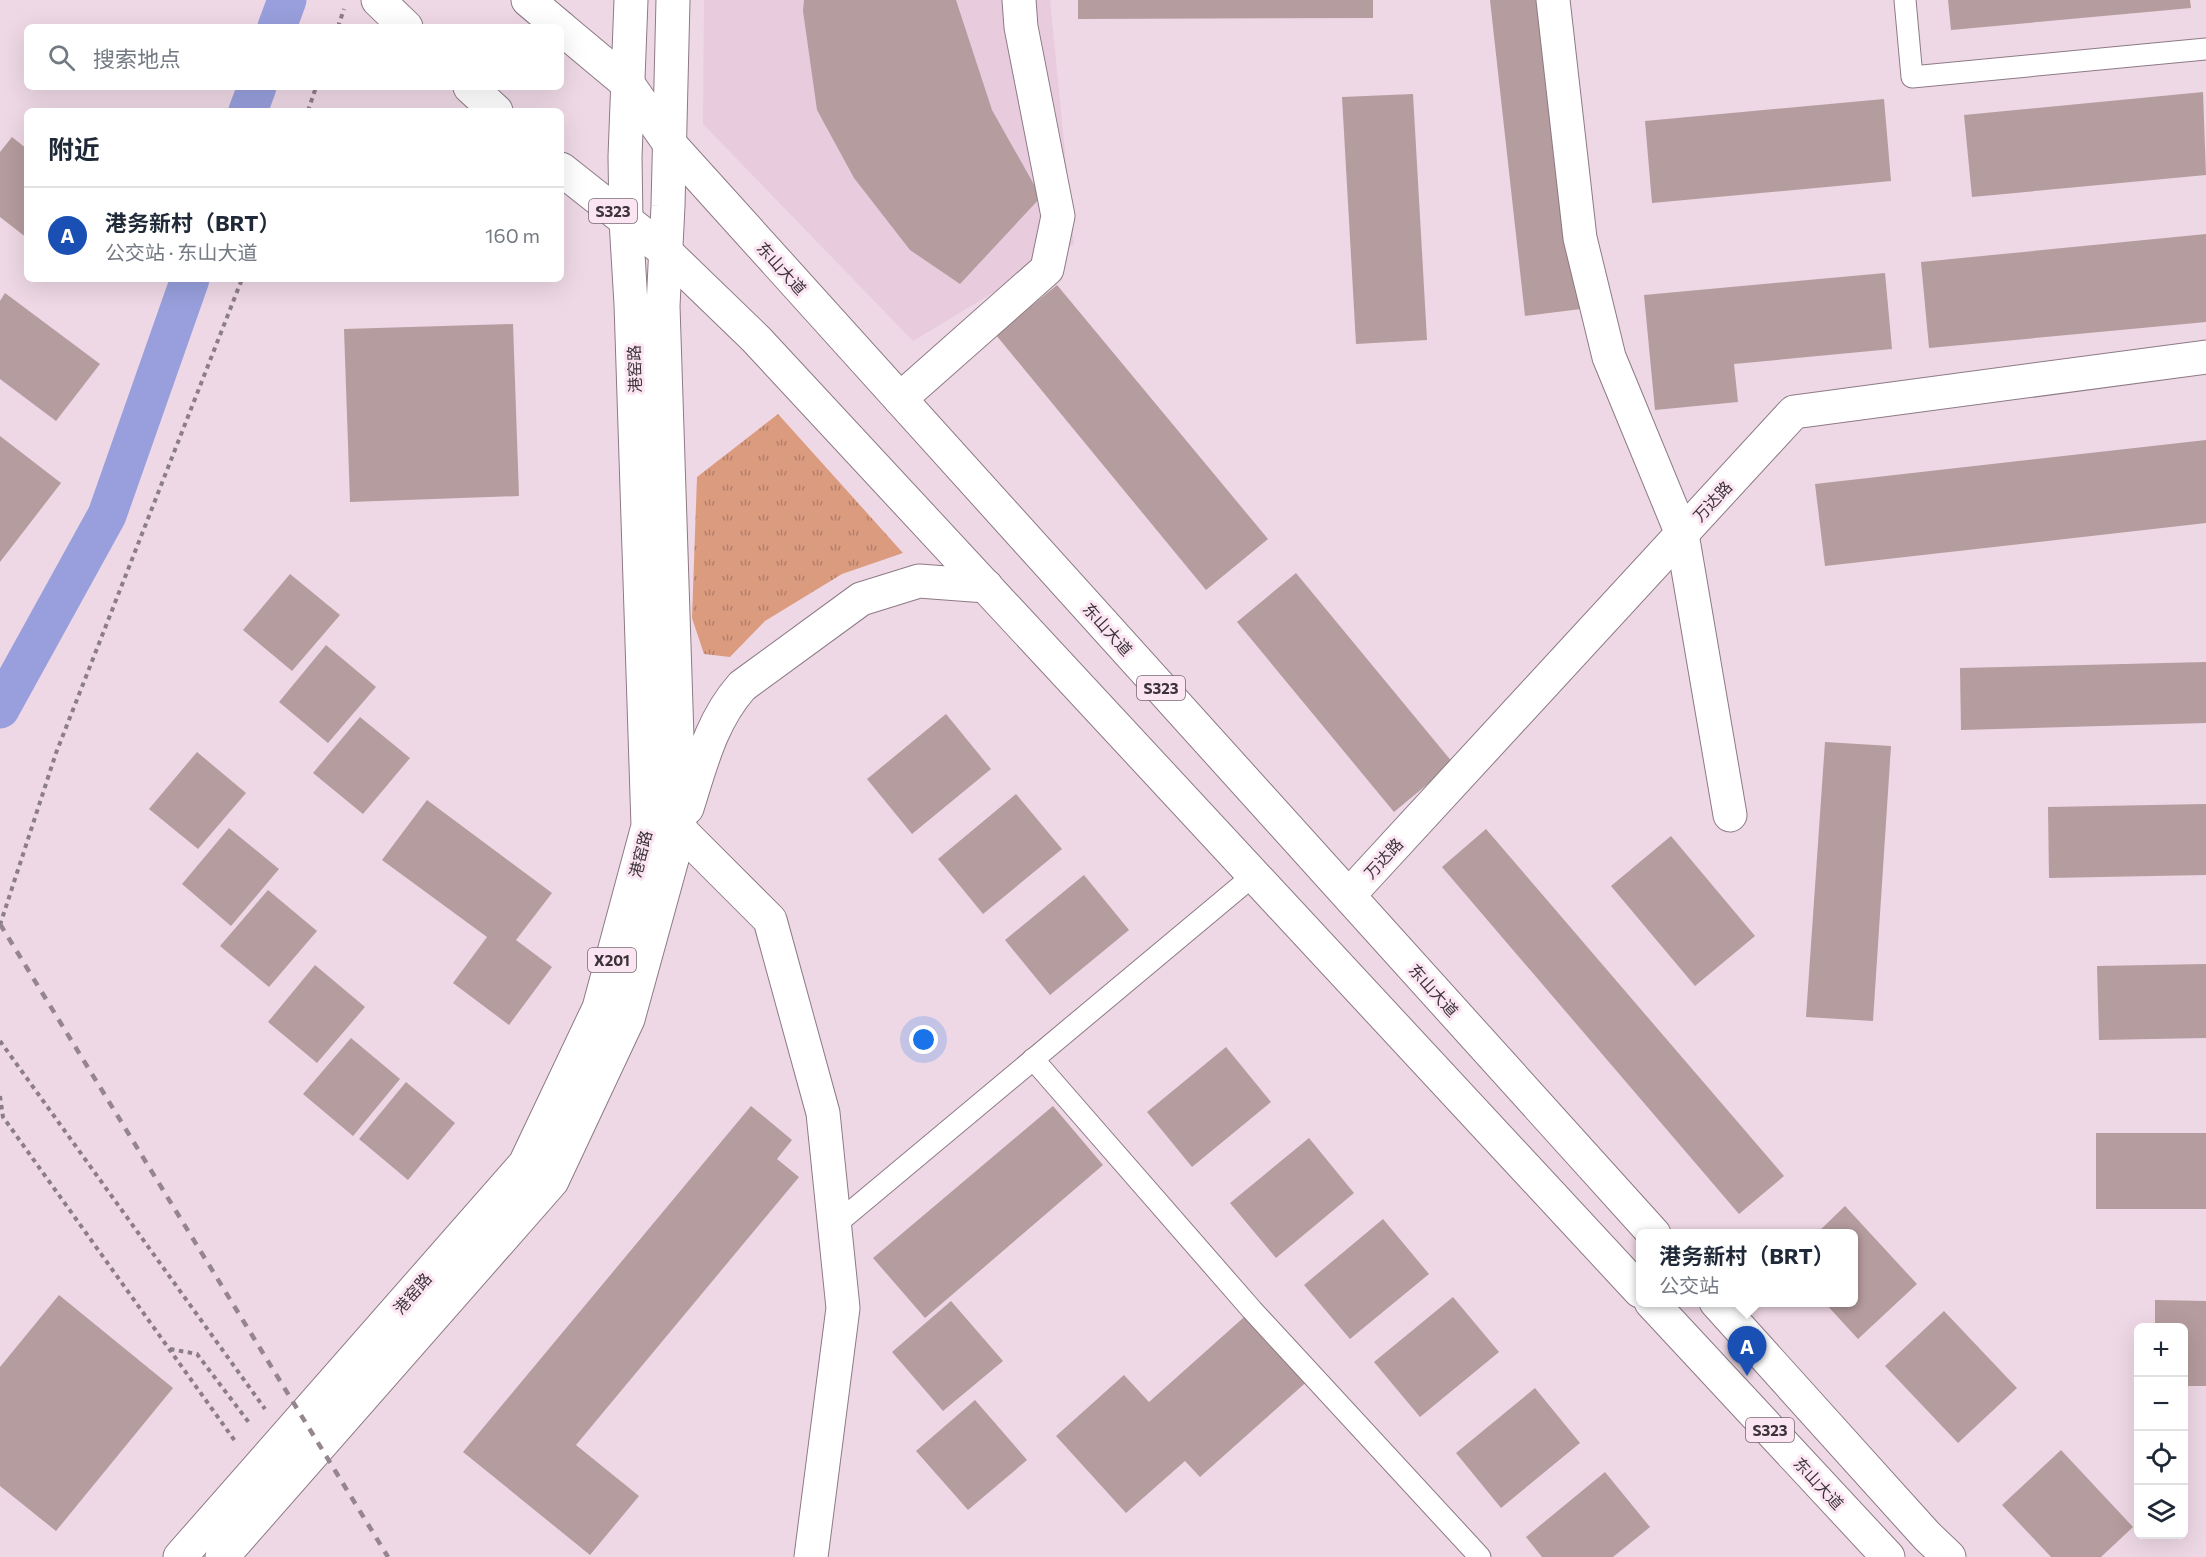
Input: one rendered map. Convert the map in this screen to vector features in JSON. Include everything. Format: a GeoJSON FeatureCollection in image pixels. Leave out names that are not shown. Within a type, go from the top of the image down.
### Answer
{"type":"FeatureCollection","features":[{"type":"Feature","properties":{"kind":"main road"},"geometry":{"type":"LineString","coordinates":[[368,0],[402,24]]}},
{"type":"Feature","properties":{"kind":"main road","name":"东山大道"},"geometry":{"type":"LineString","coordinates":[[528,0],[557,24]]}},
{"type":"Feature","properties":{"kind":"main road","name":"港窑路"},"geometry":{"type":"LineString","coordinates":[[180,1557],[525,1164],[599,1008],[648,826],[632,328],[626,221],[631,0]]}},
{"type":"Feature","properties":{"kind":"main road","name":"港窑路"},"geometry":{"type":"LineString","coordinates":[[222,1557],[552,1181],[628,1019],[680,830],[663,306],[673,0]]}},
{"type":"Feature","properties":{"kind":"main road"},"geometry":{"type":"LineString","coordinates":[[900,399],[1047,269],[1058,216],[1021,27],[1019,0]]}},
{"type":"Feature","properties":{"kind":"main road"},"geometry":{"type":"LineString","coordinates":[[1553,0],[1580,238],[1610,357],[1682,534],[1730,815]]}},
{"type":"Feature","properties":{"kind":"main road","name":"东山大道"},"geometry":{"type":"LineString","coordinates":[[564,30],[628,84],[669,143],[1650,1229]]}},
{"type":"Feature","properties":{"kind":"main road"},"geometry":{"type":"LineString","coordinates":[[473,90],[493,108]]}},
{"type":"Feature","properties":{"kind":"main road","name":"S323"},"geometry":{"type":"LineString","coordinates":[[564,171],[666,252],[756,339],[1636,1286]]}},
{"type":"Feature","properties":{"kind":"main road","name":"万达路"},"geometry":{"type":"LineString","coordinates":[[1348,895],[1794,412],[2206,357]]}},
{"type":"Feature","properties":{"kind":"main road"},"geometry":{"type":"LineString","coordinates":[[811,1557],[843,1308],[823,1113],[770,920],[680,830],[712,732],[726,704],[742,686],[861,599],[919,581],[986,586]]}},
{"type":"Feature","properties":{"kind":"main road","name":"东山大道"},"geometry":{"type":"LineString","coordinates":[[1657,1307],[1888,1557]]}},
{"type":"Feature","properties":{"kind":"main road","name":"S323"},"geometry":{"type":"LineString","coordinates":[[1721,1307],[1927,1536],[1949,1557]]}},
{"type":"Feature","properties":{"kind":"lane"},"geometry":{"type":"LineString","coordinates":[[1905,0],[1912,77],[2206,49]]}},
{"type":"Feature","properties":{"kind":"lane"},"geometry":{"type":"LineString","coordinates":[[835,1224],[1254,874]]}},
{"type":"Feature","properties":{"kind":"lane"},"geometry":{"type":"LineString","coordinates":[[1033,1059],[1252,1310],[1480,1557]]}},
{"type":"Feature","properties":{"kind":"path"},"geometry":{"type":"LineString","coordinates":[[341,24],[368,0]]}},
{"type":"Feature","properties":{"kind":"path"},"geometry":{"type":"LineString","coordinates":[[309,108],[315,90]]}},
{"type":"Feature","properties":{"kind":"path"},"geometry":{"type":"LineString","coordinates":[[0,925],[56,753],[241,282]]}},
{"type":"Feature","properties":{"kind":"path"},"geometry":{"type":"LineString","coordinates":[[0,1041],[265,1409]]}},
{"type":"Feature","properties":{"kind":"path"},"geometry":{"type":"LineString","coordinates":[[0,1096],[3,1117],[256,1471]]}},
{"type":"Feature","properties":{"kind":"path"},"geometry":{"type":"LineString","coordinates":[[170,1349],[197,1354],[251,1426],[273,1401]]}},
{"type":"Feature","properties":{"kind":"shaded area"},"geometry":{"type":"Polygon","coordinates":[[[704,0],[1050,0],[1074,244],[913,341],[703,124],[704,0]]]}},
{"type":"Feature","properties":{"kind":"green space"},"geometry":{"type":"Polygon","coordinates":[[[778,414],[903,553],[842,574],[765,621],[730,657],[704,654],[692,618],[697,477],[778,414]]]}},
{"type":"Feature","properties":{"kind":"building"},"geometry":{"type":"Polygon","coordinates":[[[804,0],[956,0],[992,110],[1041,197],[960,284],[910,250],[854,178],[817,110],[803,11],[804,0]]]}},
{"type":"Feature","properties":{"kind":"building"},"geometry":{"type":"Polygon","coordinates":[[[1078,0],[1373,0],[1373,18],[1078,19],[1078,0]]]}},
{"type":"Feature","properties":{"kind":"building"},"geometry":{"type":"Polygon","coordinates":[[[1490,0],[1547,0],[1581,309],[1525,316],[1490,0]]]}},
{"type":"Feature","properties":{"kind":"building"},"geometry":{"type":"Polygon","coordinates":[[[1948,0],[2190,0],[2191,8],[1951,30],[1948,0]]]}},
{"type":"Feature","properties":{"kind":"building"},"geometry":{"type":"Polygon","coordinates":[[[2203,92],[2206,175],[1972,197],[1964,115],[2203,92]]]}},
{"type":"Feature","properties":{"kind":"building"},"geometry":{"type":"Polygon","coordinates":[[[1413,94],[1427,340],[1356,344],[1342,97],[1413,94]]]}},
{"type":"Feature","properties":{"kind":"building"},"geometry":{"type":"Polygon","coordinates":[[[1884,99],[1891,181],[1652,203],[1645,121],[1884,99]]]}},
{"type":"Feature","properties":{"kind":"building"},"geometry":{"type":"Polygon","coordinates":[[[12,137],[24,147],[24,236],[0,217],[0,152],[12,137]]]}},
{"type":"Feature","properties":{"kind":"building"},"geometry":{"type":"Polygon","coordinates":[[[2206,234],[2206,322],[1929,348],[1921,262],[2206,234]]]}},
{"type":"Feature","properties":{"kind":"building"},"geometry":{"type":"Polygon","coordinates":[[[1885,273],[1892,349],[1734,364],[1738,402],[1655,410],[1644,295],[1885,273]]]}},
{"type":"Feature","properties":{"kind":"building"},"geometry":{"type":"Polygon","coordinates":[[[1057,285],[1268,539],[1206,590],[996,335],[1057,285]]]}},
{"type":"Feature","properties":{"kind":"building"},"geometry":{"type":"Polygon","coordinates":[[[5,293],[100,364],[56,421],[0,379],[0,301],[5,293]]]}},
{"type":"Feature","properties":{"kind":"building"},"geometry":{"type":"Polygon","coordinates":[[[513,324],[519,496],[350,502],[344,329],[513,324]]]}},
{"type":"Feature","properties":{"kind":"building"},"geometry":{"type":"Polygon","coordinates":[[[0,436],[61,483],[0,562],[0,436]]]}},
{"type":"Feature","properties":{"kind":"building"},"geometry":{"type":"Polygon","coordinates":[[[2206,440],[2206,523],[1825,566],[1815,484],[2206,440]]]}},
{"type":"Feature","properties":{"kind":"building"},"geometry":{"type":"Polygon","coordinates":[[[1296,573],[1453,763],[1394,812],[1237,622],[1296,573]]]}},
{"type":"Feature","properties":{"kind":"building"},"geometry":{"type":"Polygon","coordinates":[[[290,574],[340,615],[292,671],[243,630],[290,574]]]}},
{"type":"Feature","properties":{"kind":"building"},"geometry":{"type":"Polygon","coordinates":[[[326,645],[376,687],[328,743],[279,702],[326,645]]]}},
{"type":"Feature","properties":{"kind":"building"},"geometry":{"type":"Polygon","coordinates":[[[2206,662],[2206,723],[1961,730],[1960,668],[2206,662]]]}},
{"type":"Feature","properties":{"kind":"building"},"geometry":{"type":"Polygon","coordinates":[[[946,714],[991,769],[912,834],[867,779],[946,714]]]}},
{"type":"Feature","properties":{"kind":"building"},"geometry":{"type":"Polygon","coordinates":[[[360,717],[410,758],[363,814],[313,773],[360,717]]]}},
{"type":"Feature","properties":{"kind":"building"},"geometry":{"type":"Polygon","coordinates":[[[1825,742],[1891,746],[1873,1021],[1806,1017],[1825,742]]]}},
{"type":"Feature","properties":{"kind":"building"},"geometry":{"type":"Polygon","coordinates":[[[197,752],[246,793],[198,849],[149,809],[197,752]]]}},
{"type":"Feature","properties":{"kind":"building"},"geometry":{"type":"Polygon","coordinates":[[[1016,794],[1062,849],[983,914],[938,859],[1016,794]]]}},
{"type":"Feature","properties":{"kind":"building"},"geometry":{"type":"Polygon","coordinates":[[[427,800],[552,893],[516,940],[552,967],[509,1025],[453,983],[487,937],[382,860],[427,800]]]}},
{"type":"Feature","properties":{"kind":"building"},"geometry":{"type":"Polygon","coordinates":[[[2206,804],[2206,875],[2049,878],[2048,807],[2206,804]]]}},
{"type":"Feature","properties":{"kind":"building"},"geometry":{"type":"Polygon","coordinates":[[[229,828],[279,869],[231,926],[182,884],[229,828]]]}},
{"type":"Feature","properties":{"kind":"building"},"geometry":{"type":"Polygon","coordinates":[[[1486,829],[1784,1176],[1739,1214],[1442,867],[1486,829]]]}},
{"type":"Feature","properties":{"kind":"building"},"geometry":{"type":"Polygon","coordinates":[[[1671,836],[1755,936],[1695,986],[1611,886],[1671,836]]]}},
{"type":"Feature","properties":{"kind":"building"},"geometry":{"type":"Polygon","coordinates":[[[1084,875],[1129,930],[1050,995],[1005,940],[1084,875]]]}},
{"type":"Feature","properties":{"kind":"building"},"geometry":{"type":"Polygon","coordinates":[[[268,890],[317,931],[269,987],[220,946],[268,890]]]}},
{"type":"Feature","properties":{"kind":"building"},"geometry":{"type":"Polygon","coordinates":[[[2206,964],[2206,1038],[2099,1040],[2097,966],[2206,964]]]}},
{"type":"Feature","properties":{"kind":"building"},"geometry":{"type":"Polygon","coordinates":[[[315,965],[365,1007],[317,1063],[268,1022],[315,965]]]}},
{"type":"Feature","properties":{"kind":"building"},"geometry":{"type":"Polygon","coordinates":[[[351,1038],[400,1079],[353,1136],[303,1094],[351,1038]]]}},
{"type":"Feature","properties":{"kind":"building"},"geometry":{"type":"Polygon","coordinates":[[[1226,1047],[1271,1102],[1192,1167],[1147,1112],[1226,1047]]]}},
{"type":"Feature","properties":{"kind":"building"},"geometry":{"type":"Polygon","coordinates":[[[406,1082],[455,1123],[408,1180],[359,1139],[406,1082]]]}},
{"type":"Feature","properties":{"kind":"building"},"geometry":{"type":"Polygon","coordinates":[[[751,1106],[792,1140],[777,1159],[799,1177],[576,1445],[639,1496],[590,1555],[463,1452],[751,1106]]]}},
{"type":"Feature","properties":{"kind":"building"},"geometry":{"type":"Polygon","coordinates":[[[1053,1106],[1103,1165],[925,1318],[873,1258],[1053,1106]]]}},
{"type":"Feature","properties":{"kind":"building"},"geometry":{"type":"Polygon","coordinates":[[[2096,1133],[2206,1133],[2206,1209],[2096,1209],[2096,1133]]]}},
{"type":"Feature","properties":{"kind":"building"},"geometry":{"type":"Polygon","coordinates":[[[1309,1138],[1354,1193],[1276,1258],[1230,1203],[1309,1138]]]}},
{"type":"Feature","properties":{"kind":"building"},"geometry":{"type":"Polygon","coordinates":[[[1845,1206],[1917,1284],[1858,1339],[1829,1307],[1858,1307],[1858,1229],[1821,1229],[1845,1206]]]}},
{"type":"Feature","properties":{"kind":"building"},"geometry":{"type":"Polygon","coordinates":[[[1383,1219],[1429,1274],[1350,1339],[1304,1285],[1383,1219]]]}},
{"type":"Feature","properties":{"kind":"building"},"geometry":{"type":"Polygon","coordinates":[[[59,1295],[173,1388],[56,1531],[0,1486],[0,1367],[59,1295]]]}},
{"type":"Feature","properties":{"kind":"building"},"geometry":{"type":"Polygon","coordinates":[[[1453,1297],[1499,1352],[1420,1417],[1374,1362],[1453,1297]]]}},
{"type":"Feature","properties":{"kind":"building"},"geometry":{"type":"Polygon","coordinates":[[[2155,1300],[2206,1301],[2206,1386],[2188,1386],[2188,1323],[2155,1323],[2155,1300]]]}},
{"type":"Feature","properties":{"kind":"building"},"geometry":{"type":"Polygon","coordinates":[[[951,1301],[1003,1361],[943,1411],[892,1352],[951,1301]]]}},
{"type":"Feature","properties":{"kind":"building"},"geometry":{"type":"Polygon","coordinates":[[[1252,1310],[1312,1377],[1200,1477],[1185,1461],[1126,1513],[1056,1436],[1124,1375],[1149,1402],[1252,1310]]]}},
{"type":"Feature","properties":{"kind":"building"},"geometry":{"type":"Polygon","coordinates":[[[1944,1311],[2017,1388],[1958,1443],[1885,1366],[1944,1311]]]}},
{"type":"Feature","properties":{"kind":"building"},"geometry":{"type":"Polygon","coordinates":[[[1535,1388],[1580,1443],[1501,1508],[1456,1453],[1535,1388]]]}},
{"type":"Feature","properties":{"kind":"building"},"geometry":{"type":"Polygon","coordinates":[[[975,1400],[1027,1460],[968,1510],[916,1451],[975,1400]]]}},
{"type":"Feature","properties":{"kind":"building"},"geometry":{"type":"Polygon","coordinates":[[[2061,1450],[2133,1527],[2101,1557],[2051,1557],[2002,1505],[2061,1450]]]}},
{"type":"Feature","properties":{"kind":"building"},"geometry":{"type":"Polygon","coordinates":[[[1605,1472],[1650,1527],[1613,1557],[1542,1557],[1526,1537],[1605,1472]]]}},
{"type":"Feature","properties":{"kind":"waterway"},"geometry":{"type":"LineString","coordinates":[[278,24],[287,0]]}},
{"type":"Feature","properties":{"kind":"waterway"},"geometry":{"type":"LineString","coordinates":[[249,108],[256,90]]}},
{"type":"Feature","properties":{"kind":"waterway"},"geometry":{"type":"LineString","coordinates":[[0,709],[107,515],[189,282]]}},
{"type":"Feature","properties":{"kind":"railway"},"geometry":{"type":"LineString","coordinates":[[0,924],[388,1557]]}},
{"type":"Feature","properties":{"kind":"place","name":"港务新村（BRT）"},"geometry":{"type":"Point","coordinates":[1747,1376]}}]}
